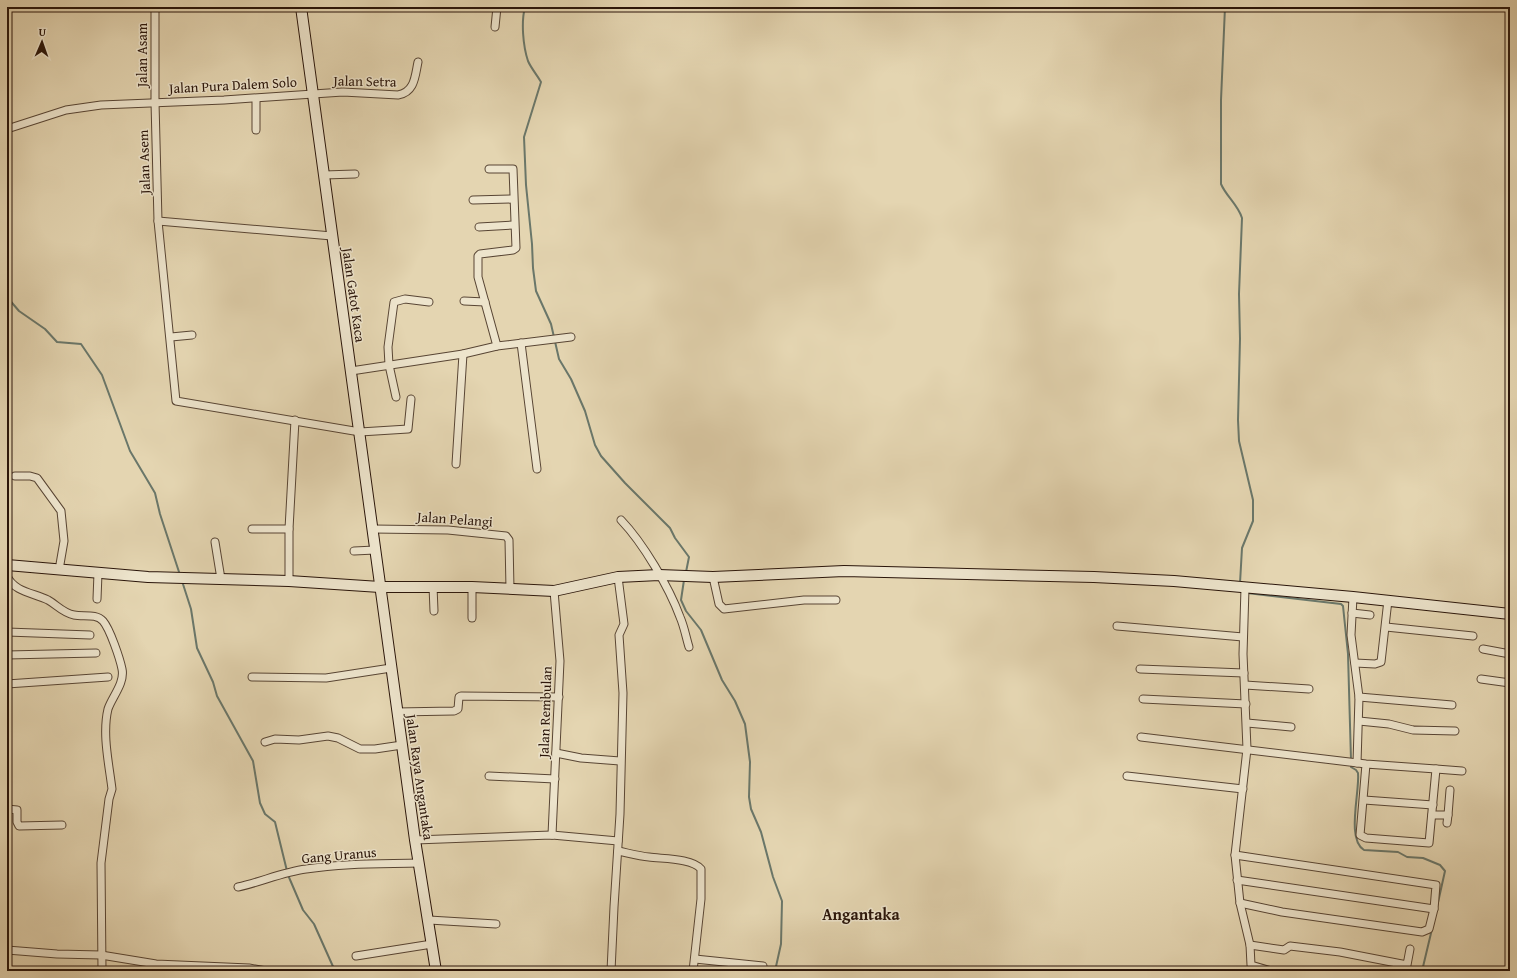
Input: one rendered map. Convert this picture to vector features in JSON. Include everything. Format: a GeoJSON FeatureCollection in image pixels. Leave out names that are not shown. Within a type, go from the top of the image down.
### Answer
{"type":"FeatureCollection","features":[{"type":"Feature","properties":{"kind":"main road","name":"Jalan Gatot Kaca"},"geometry":{"type":"LineString","coordinates":[[301,7],[380,587]]}},
{"type":"Feature","properties":{"kind":"main road"},"geometry":{"type":"LineString","coordinates":[[7,565],[98,573],[187,578],[289,581],[380,587],[433,586],[554,590],[618,576],[659,575],[713,577],[844,571],[1094,577],[1174,581],[1388,600],[1510,614]]}},
{"type":"Feature","properties":{"kind":"main road","name":"Jalan Raya Angantaka"},"geometry":{"type":"LineString","coordinates":[[380,587],[415,840],[436,971]]}},
{"type":"Feature","properties":{"kind":"street","name":"Jalan Asam"},"geometry":{"type":"LineString","coordinates":[[154,7],[155,102]]}},
{"type":"Feature","properties":{"kind":"street"},"geometry":{"type":"LineString","coordinates":[[496,27],[497,7]]}},
{"type":"Feature","properties":{"kind":"street","name":"Jalan Setra"},"geometry":{"type":"LineString","coordinates":[[313,94],[362,92],[402,94],[414,84],[418,62]]}},
{"type":"Feature","properties":{"kind":"street","name":"Jalan Pura Dalem Solo"},"geometry":{"type":"LineString","coordinates":[[7,128],[80,107],[155,102],[256,99],[313,94]]}},
{"type":"Feature","properties":{"kind":"street"},"geometry":{"type":"LineString","coordinates":[[256,99],[256,130]]}},
{"type":"Feature","properties":{"kind":"street","name":"Jalan Asem"},"geometry":{"type":"LineString","coordinates":[[155,102],[158,221],[177,401],[295,420]]}},
{"type":"Feature","properties":{"kind":"street"},"geometry":{"type":"LineString","coordinates":[[489,169],[512,169],[515,249],[480,254],[478,256],[478,277],[497,346]]}},
{"type":"Feature","properties":{"kind":"street"},"geometry":{"type":"LineString","coordinates":[[324,175],[356,174]]}},
{"type":"Feature","properties":{"kind":"street"},"geometry":{"type":"LineString","coordinates":[[473,200],[513,199]]}},
{"type":"Feature","properties":{"kind":"street"},"geometry":{"type":"LineString","coordinates":[[158,221],[332,236]]}},
{"type":"Feature","properties":{"kind":"street"},"geometry":{"type":"LineString","coordinates":[[479,227],[514,225]]}},
{"type":"Feature","properties":{"kind":"street"},"geometry":{"type":"LineString","coordinates":[[396,397],[390,365],[389,338],[394,302],[396,300],[405,299],[429,302]]}},
{"type":"Feature","properties":{"kind":"street"},"geometry":{"type":"LineString","coordinates":[[464,301],[485,302]]}},
{"type":"Feature","properties":{"kind":"street"},"geometry":{"type":"LineString","coordinates":[[171,337],[192,335]]}},
{"type":"Feature","properties":{"kind":"street"},"geometry":{"type":"LineString","coordinates":[[351,371],[463,354],[521,342],[570,337]]}},
{"type":"Feature","properties":{"kind":"street"},"geometry":{"type":"LineString","coordinates":[[521,342],[536,468]]}},
{"type":"Feature","properties":{"kind":"street"},"geometry":{"type":"LineString","coordinates":[[456,464],[463,354]]}},
{"type":"Feature","properties":{"kind":"street"},"geometry":{"type":"LineString","coordinates":[[289,581],[289,529],[295,420],[360,432],[409,428],[411,399]]}},
{"type":"Feature","properties":{"kind":"street"},"geometry":{"type":"LineString","coordinates":[[15,476],[30,476],[37,478],[61,512],[64,541],[59,570]]}},
{"type":"Feature","properties":{"kind":"street"},"geometry":{"type":"LineString","coordinates":[[621,520],[634,533],[659,575],[680,617],[688,647]]}},
{"type":"Feature","properties":{"kind":"street"},"geometry":{"type":"LineString","coordinates":[[252,529],[289,529]]}},
{"type":"Feature","properties":{"kind":"street","name":"Jalan Pelangi"},"geometry":{"type":"LineString","coordinates":[[373,529],[448,530],[506,536],[509,540],[510,589]]}},
{"type":"Feature","properties":{"kind":"street"},"geometry":{"type":"LineString","coordinates":[[215,542],[221,579]]}},
{"type":"Feature","properties":{"kind":"street"},"geometry":{"type":"LineString","coordinates":[[354,551],[375,550]]}},
{"type":"Feature","properties":{"kind":"street"},"geometry":{"type":"LineString","coordinates":[[97,599],[98,573]]}},
{"type":"Feature","properties":{"kind":"street"},"geometry":{"type":"LineString","coordinates":[[7,576],[13,584],[22,590],[50,601],[60,610],[74,615],[95,617],[103,621],[111,635],[122,669],[119,687],[108,711],[106,724],[112,789],[109,799],[101,864],[102,971]]}},
{"type":"Feature","properties":{"kind":"street"},"geometry":{"type":"LineString","coordinates":[[612,971],[624,693],[620,635],[624,626],[618,576]]}},
{"type":"Feature","properties":{"kind":"street"},"geometry":{"type":"LineString","coordinates":[[713,577],[719,604],[724,610],[804,600],[836,600]]}},
{"type":"Feature","properties":{"kind":"street"},"geometry":{"type":"LineString","coordinates":[[433,586],[434,611]]}},
{"type":"Feature","properties":{"kind":"street"},"geometry":{"type":"LineString","coordinates":[[472,587],[472,618]]}},
{"type":"Feature","properties":{"kind":"street"},"geometry":{"type":"LineString","coordinates":[[1245,588],[1243,637],[1247,749],[1235,854],[1240,903],[1250,945],[1251,966],[1268,970]]}},
{"type":"Feature","properties":{"kind":"street","name":"Jalan Rembulan"},"geometry":{"type":"LineString","coordinates":[[552,835],[560,661],[554,590]]}},
{"type":"Feature","properties":{"kind":"street"},"geometry":{"type":"LineString","coordinates":[[1353,597],[1351,635],[1359,697],[1357,763]]}},
{"type":"Feature","properties":{"kind":"street"},"geometry":{"type":"LineString","coordinates":[[1355,663],[1370,664],[1380,662],[1386,627],[1388,600]]}},
{"type":"Feature","properties":{"kind":"street"},"geometry":{"type":"LineString","coordinates":[[1352,613],[1370,615]]}},
{"type":"Feature","properties":{"kind":"street"},"geometry":{"type":"LineString","coordinates":[[1117,626],[1243,637]]}},
{"type":"Feature","properties":{"kind":"street"},"geometry":{"type":"LineString","coordinates":[[1386,627],[1473,636]]}},
{"type":"Feature","properties":{"kind":"street"},"geometry":{"type":"LineString","coordinates":[[7,632],[90,635]]}},
{"type":"Feature","properties":{"kind":"street"},"geometry":{"type":"LineString","coordinates":[[1483,649],[1510,654]]}},
{"type":"Feature","properties":{"kind":"street"},"geometry":{"type":"LineString","coordinates":[[7,655],[96,653]]}},
{"type":"Feature","properties":{"kind":"street"},"geometry":{"type":"LineString","coordinates":[[252,677],[326,678],[391,668]]}},
{"type":"Feature","properties":{"kind":"street"},"geometry":{"type":"LineString","coordinates":[[1140,669],[1244,673]]}},
{"type":"Feature","properties":{"kind":"street"},"geometry":{"type":"LineString","coordinates":[[7,684],[108,677]]}},
{"type":"Feature","properties":{"kind":"street"},"geometry":{"type":"LineString","coordinates":[[1481,679],[1510,683]]}},
{"type":"Feature","properties":{"kind":"street"},"geometry":{"type":"LineString","coordinates":[[1245,685],[1309,689]]}},
{"type":"Feature","properties":{"kind":"street"},"geometry":{"type":"LineString","coordinates":[[397,712],[454,711],[458,707],[461,696],[559,697]]}},
{"type":"Feature","properties":{"kind":"street"},"geometry":{"type":"LineString","coordinates":[[1359,697],[1452,705]]}},
{"type":"Feature","properties":{"kind":"street"},"geometry":{"type":"LineString","coordinates":[[1143,699],[1246,704]]}},
{"type":"Feature","properties":{"kind":"street"},"geometry":{"type":"LineString","coordinates":[[1359,721],[1390,724],[1414,730],[1455,731]]}},
{"type":"Feature","properties":{"kind":"street"},"geometry":{"type":"LineString","coordinates":[[1247,723],[1291,727]]}},
{"type":"Feature","properties":{"kind":"street"},"geometry":{"type":"LineString","coordinates":[[265,742],[275,739],[299,740],[328,736],[338,738],[360,749],[375,749],[402,745]]}},
{"type":"Feature","properties":{"kind":"street"},"geometry":{"type":"LineString","coordinates":[[1141,737],[1366,764],[1462,771]]}},
{"type":"Feature","properties":{"kind":"street"},"geometry":{"type":"LineString","coordinates":[[556,753],[581,758],[620,761]]}},
{"type":"Feature","properties":{"kind":"street"},"geometry":{"type":"LineString","coordinates":[[1366,764],[1360,836],[1366,838],[1429,843],[1436,769]]}},
{"type":"Feature","properties":{"kind":"street"},"geometry":{"type":"LineString","coordinates":[[489,776],[555,780]]}},
{"type":"Feature","properties":{"kind":"street"},"geometry":{"type":"LineString","coordinates":[[1127,776],[1243,789]]}},
{"type":"Feature","properties":{"kind":"street"},"geometry":{"type":"LineString","coordinates":[[1432,815],[1447,819],[1450,790]]}},
{"type":"Feature","properties":{"kind":"street"},"geometry":{"type":"LineString","coordinates":[[1364,800],[1433,805]]}},
{"type":"Feature","properties":{"kind":"street"},"geometry":{"type":"LineString","coordinates":[[7,809],[17,810],[17,822],[19,826],[62,825]]}},
{"type":"Feature","properties":{"kind":"street"},"geometry":{"type":"LineString","coordinates":[[415,840],[552,835],[618,841]]}},
{"type":"Feature","properties":{"kind":"street"},"geometry":{"type":"LineString","coordinates":[[618,851],[687,862],[700,868],[701,899],[693,971]]}},
{"type":"Feature","properties":{"kind":"street"},"geometry":{"type":"LineString","coordinates":[[1235,854],[1434,884],[1436,886],[1434,909],[1429,929],[1422,932],[1282,912],[1240,903]]}},
{"type":"Feature","properties":{"kind":"street","name":"Gang Uranus"},"geometry":{"type":"LineString","coordinates":[[238,887],[266,881],[305,869],[360,863],[419,863]]}},
{"type":"Feature","properties":{"kind":"street"},"geometry":{"type":"LineString","coordinates":[[1237,880],[1434,909]]}},
{"type":"Feature","properties":{"kind":"street"},"geometry":{"type":"LineString","coordinates":[[429,920],[496,924]]}},
{"type":"Feature","properties":{"kind":"street"},"geometry":{"type":"LineString","coordinates":[[356,956],[432,944]]}},
{"type":"Feature","properties":{"kind":"street"},"geometry":{"type":"LineString","coordinates":[[1250,945],[1284,950],[1290,946],[1340,952],[1406,968],[1410,949]]}},
{"type":"Feature","properties":{"kind":"street"},"geometry":{"type":"LineString","coordinates":[[7,950],[57,954],[101,955],[156,964],[249,968],[266,971]]}},
{"type":"Feature","properties":{"kind":"street"},"geometry":{"type":"LineString","coordinates":[[695,959],[763,966]]}},
{"type":"Feature","properties":{"kind":"waterway"},"geometry":{"type":"LineString","coordinates":[[525,7],[523,27],[526,55],[529,64],[541,82],[524,137],[526,185],[536,291],[551,324],[559,359],[571,379],[585,411],[595,445],[601,456],[625,483],[670,528],[675,538],[689,557],[686,572]]}},
{"type":"Feature","properties":{"kind":"waterway"},"geometry":{"type":"LineString","coordinates":[[1225,7],[1221,100],[1221,184],[1238,209],[1242,218],[1239,294],[1240,339],[1238,420],[1239,441],[1253,500],[1253,521],[1242,548],[1240,583]]}},
{"type":"Feature","properties":{"kind":"waterway"},"geometry":{"type":"LineString","coordinates":[[7,297],[19,311],[45,329],[57,342],[81,344],[102,375],[130,451],[155,493],[160,514],[180,575]]}},
{"type":"Feature","properties":{"kind":"waterway"},"geometry":{"type":"LineString","coordinates":[[684,580],[681,600],[686,611],[701,630],[722,680],[735,701],[745,724],[750,762],[749,797],[751,809],[761,832],[773,877],[782,901],[781,944],[775,971]]}},
{"type":"Feature","properties":{"kind":"waterway"},"geometry":{"type":"LineString","coordinates":[[182,581],[191,609],[197,648],[213,682],[217,696],[253,761],[260,803],[265,814],[275,822],[287,871]]}},
{"type":"Feature","properties":{"kind":"waterway"},"geometry":{"type":"LineString","coordinates":[[1247,593],[1341,604],[1343,606],[1348,654],[1351,760]]}},
{"type":"Feature","properties":{"kind":"waterway"},"geometry":{"type":"LineString","coordinates":[[1351,764],[1351,767],[1358,773],[1355,826],[1359,844],[1364,850],[1398,852],[1407,857],[1423,858],[1440,865],[1445,871],[1437,907]]}},
{"type":"Feature","properties":{"kind":"waterway"},"geometry":{"type":"LineString","coordinates":[[288,875],[303,910],[314,924],[335,971]]}},
{"type":"Feature","properties":{"kind":"waterway"},"geometry":{"type":"LineString","coordinates":[[1422,971],[1432,929]]}},
{"type":"Feature","properties":{"kind":"district","name":"Angantaka"},"geometry":{"type":"Point","coordinates":[861,914]}}]}
